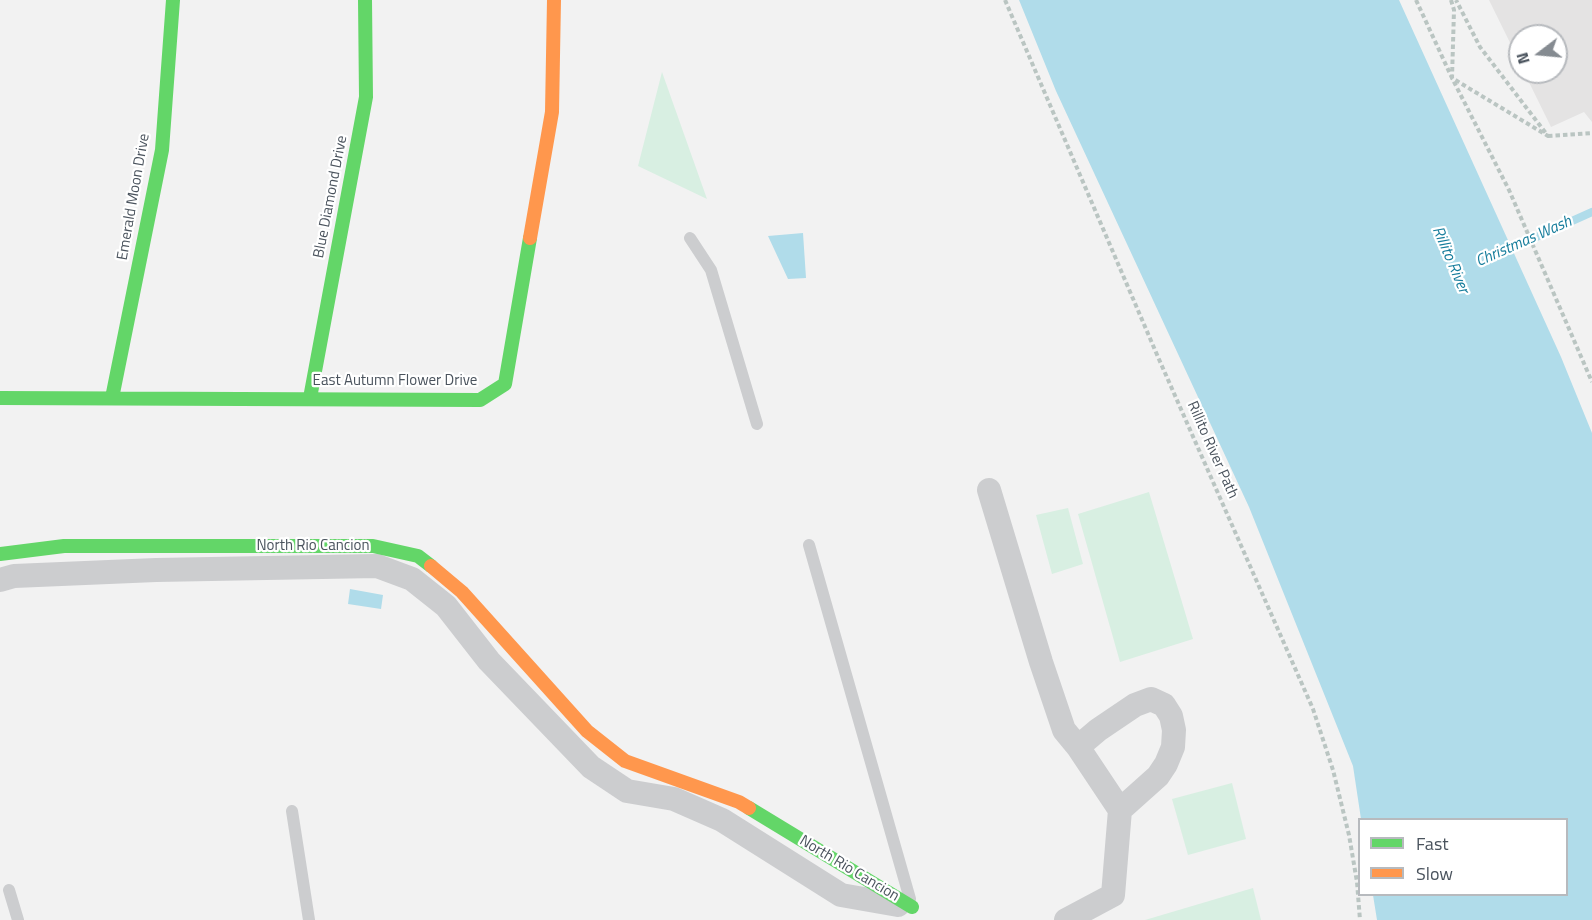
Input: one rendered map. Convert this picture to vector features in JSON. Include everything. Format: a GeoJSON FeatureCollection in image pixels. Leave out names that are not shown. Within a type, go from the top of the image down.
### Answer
{"type":"FeatureCollection","features":[{"type":"Feature","properties":{"kind":"street","name":"Emerald Moon Drive"},"geometry":{"type":"LineString","coordinates":[[112,398],[162,150],[173,0]]}},
{"type":"Feature","properties":{"kind":"street","name":"Blue Diamond Drive"},"geometry":{"type":"LineString","coordinates":[[310,398],[366,97],[365,0]]}},
{"type":"Feature","properties":{"kind":"street","name":"East Autumn Flower Drive"},"geometry":{"type":"LineString","coordinates":[[0,398],[480,400],[505,384],[552,112],[554,0]]}},
{"type":"Feature","properties":{"kind":"street"},"geometry":{"type":"LineString","coordinates":[[989,490],[1064,730],[1120,810],[1113,895],[1066,920]]}},
{"type":"Feature","properties":{"kind":"street","name":"North Rio Cancion"},"geometry":{"type":"LineString","coordinates":[[0,554],[64,546],[373,546],[417,556],[462,591],[587,731],[618,755],[625,760],[739,802],[761,830],[841,895],[914,914]]}},
{"type":"Feature","properties":{"kind":"street","name":"North Rio Cancion"},"geometry":{"type":"LineString","coordinates":[[0,580],[14,576],[156,570],[377,566],[412,579],[446,606],[489,661],[591,767],[627,791],[675,799],[722,820],[761,830]]}},
{"type":"Feature","properties":{"kind":"street"},"geometry":{"type":"LineString","coordinates":[[1078,747],[1098,730],[1135,705],[1151,699],[1164,705],[1172,716],[1173,747],[1166,764],[1158,776],[1120,810]]}},
{"type":"Feature","properties":{"kind":"lane"},"geometry":{"type":"LineString","coordinates":[[690,238],[711,270],[757,424]]}},
{"type":"Feature","properties":{"kind":"lane"},"geometry":{"type":"LineString","coordinates":[[808,545],[914,914]]}},
{"type":"Feature","properties":{"kind":"lane"},"geometry":{"type":"LineString","coordinates":[[156,546],[156,570]]}},
{"type":"Feature","properties":{"kind":"lane"},"geometry":{"type":"LineString","coordinates":[[292,811],[309,920]]}},
{"type":"Feature","properties":{"kind":"lane"},"geometry":{"type":"LineString","coordinates":[[9,890],[18,920]]}},
{"type":"Feature","properties":{"kind":"path","name":"Rillito River Path"},"geometry":{"type":"LineString","coordinates":[[1005,0],[1313,709],[1333,770],[1349,834],[1358,895]]}},
{"type":"Feature","properties":{"kind":"path"},"geometry":{"type":"LineString","coordinates":[[1416,0],[1452,78],[1509,190],[1592,380]]}},
{"type":"Feature","properties":{"kind":"path"},"geometry":{"type":"LineString","coordinates":[[1451,0],[1454,10],[1452,78]]}},
{"type":"Feature","properties":{"kind":"path"},"geometry":{"type":"LineString","coordinates":[[1456,0],[1480,47],[1548,136]]}},
{"type":"Feature","properties":{"kind":"path"},"geometry":{"type":"LineString","coordinates":[[1452,78],[1548,136],[1592,133]]}},
{"type":"Feature","properties":{"kind":"path","name":"Rillito River Path"},"geometry":{"type":"LineString","coordinates":[[1358,896],[1360,920]]}},
{"type":"Feature","properties":{"kind":"shaded area"},"geometry":{"type":"Polygon","coordinates":[[[1489,0],[1592,0],[1592,122],[1584,112],[1551,127],[1530,84],[1568,84],[1568,24],[1508,24],[1508,39],[1489,0]]]}},
{"type":"Feature","properties":{"kind":"green space"},"geometry":{"type":"Polygon","coordinates":[[[662,72],[707,199],[638,166],[662,72]]]}},
{"type":"Feature","properties":{"kind":"green space"},"geometry":{"type":"Polygon","coordinates":[[[1149,492],[1193,639],[1120,662],[1078,514],[1149,492]]]}},
{"type":"Feature","properties":{"kind":"green space"},"geometry":{"type":"Polygon","coordinates":[[[1068,508],[1083,564],[1052,574],[1036,515],[1068,508]]]}},
{"type":"Feature","properties":{"kind":"green space"},"geometry":{"type":"Polygon","coordinates":[[[1232,783],[1246,839],[1188,855],[1172,799],[1232,783]]]}},
{"type":"Feature","properties":{"kind":"green space"},"geometry":{"type":"Polygon","coordinates":[[[1253,888],[1261,920],[1145,920],[1253,888]]]}},
{"type":"Feature","properties":{"kind":"water","name":"Rillito River"},"geometry":{"type":"Polygon","coordinates":[[[1019,0],[1399,0],[1561,357],[1592,433],[1592,920],[1377,920],[1373,896],[1568,896],[1568,818],[1361,818],[1353,766],[1249,507],[1056,91],[1019,0]]]}},
{"type":"Feature","properties":{"kind":"water"},"geometry":{"type":"Polygon","coordinates":[[[803,233],[806,278],[788,279],[768,236],[803,233]]]}},
{"type":"Feature","properties":{"kind":"water"},"geometry":{"type":"Polygon","coordinates":[[[350,589],[383,595],[381,609],[348,604],[350,589]]]}},
{"type":"Feature","properties":{"kind":"waterway","name":"Christmas Wash"},"geometry":{"type":"LineString","coordinates":[[1503,252],[1592,212]]}},
{"type":"Feature","properties":{"kind":"traffic: fast"},"geometry":{"type":"LineString","coordinates":[[112,398],[162,150],[173,0]]}},
{"type":"Feature","properties":{"kind":"traffic: fast"},"geometry":{"type":"LineString","coordinates":[[310,398],[366,97],[365,0]]}},
{"type":"Feature","properties":{"kind":"traffic: fast"},"geometry":{"type":"LineString","coordinates":[[0,398],[480,400],[505,384],[530,238]]}},
{"type":"Feature","properties":{"kind":"traffic: fast"},"geometry":{"type":"LineString","coordinates":[[0,554],[64,546],[373,546],[418,556],[431,566]]}},
{"type":"Feature","properties":{"kind":"traffic: fast"},"geometry":{"type":"LineString","coordinates":[[749,808],[912,907]]}},
{"type":"Feature","properties":{"kind":"traffic: slow"},"geometry":{"type":"LineString","coordinates":[[530,238],[552,112],[554,0]]}},
{"type":"Feature","properties":{"kind":"traffic: slow"},"geometry":{"type":"LineString","coordinates":[[431,566],[462,592],[587,731],[625,761],[739,802],[749,808]]}}]}
